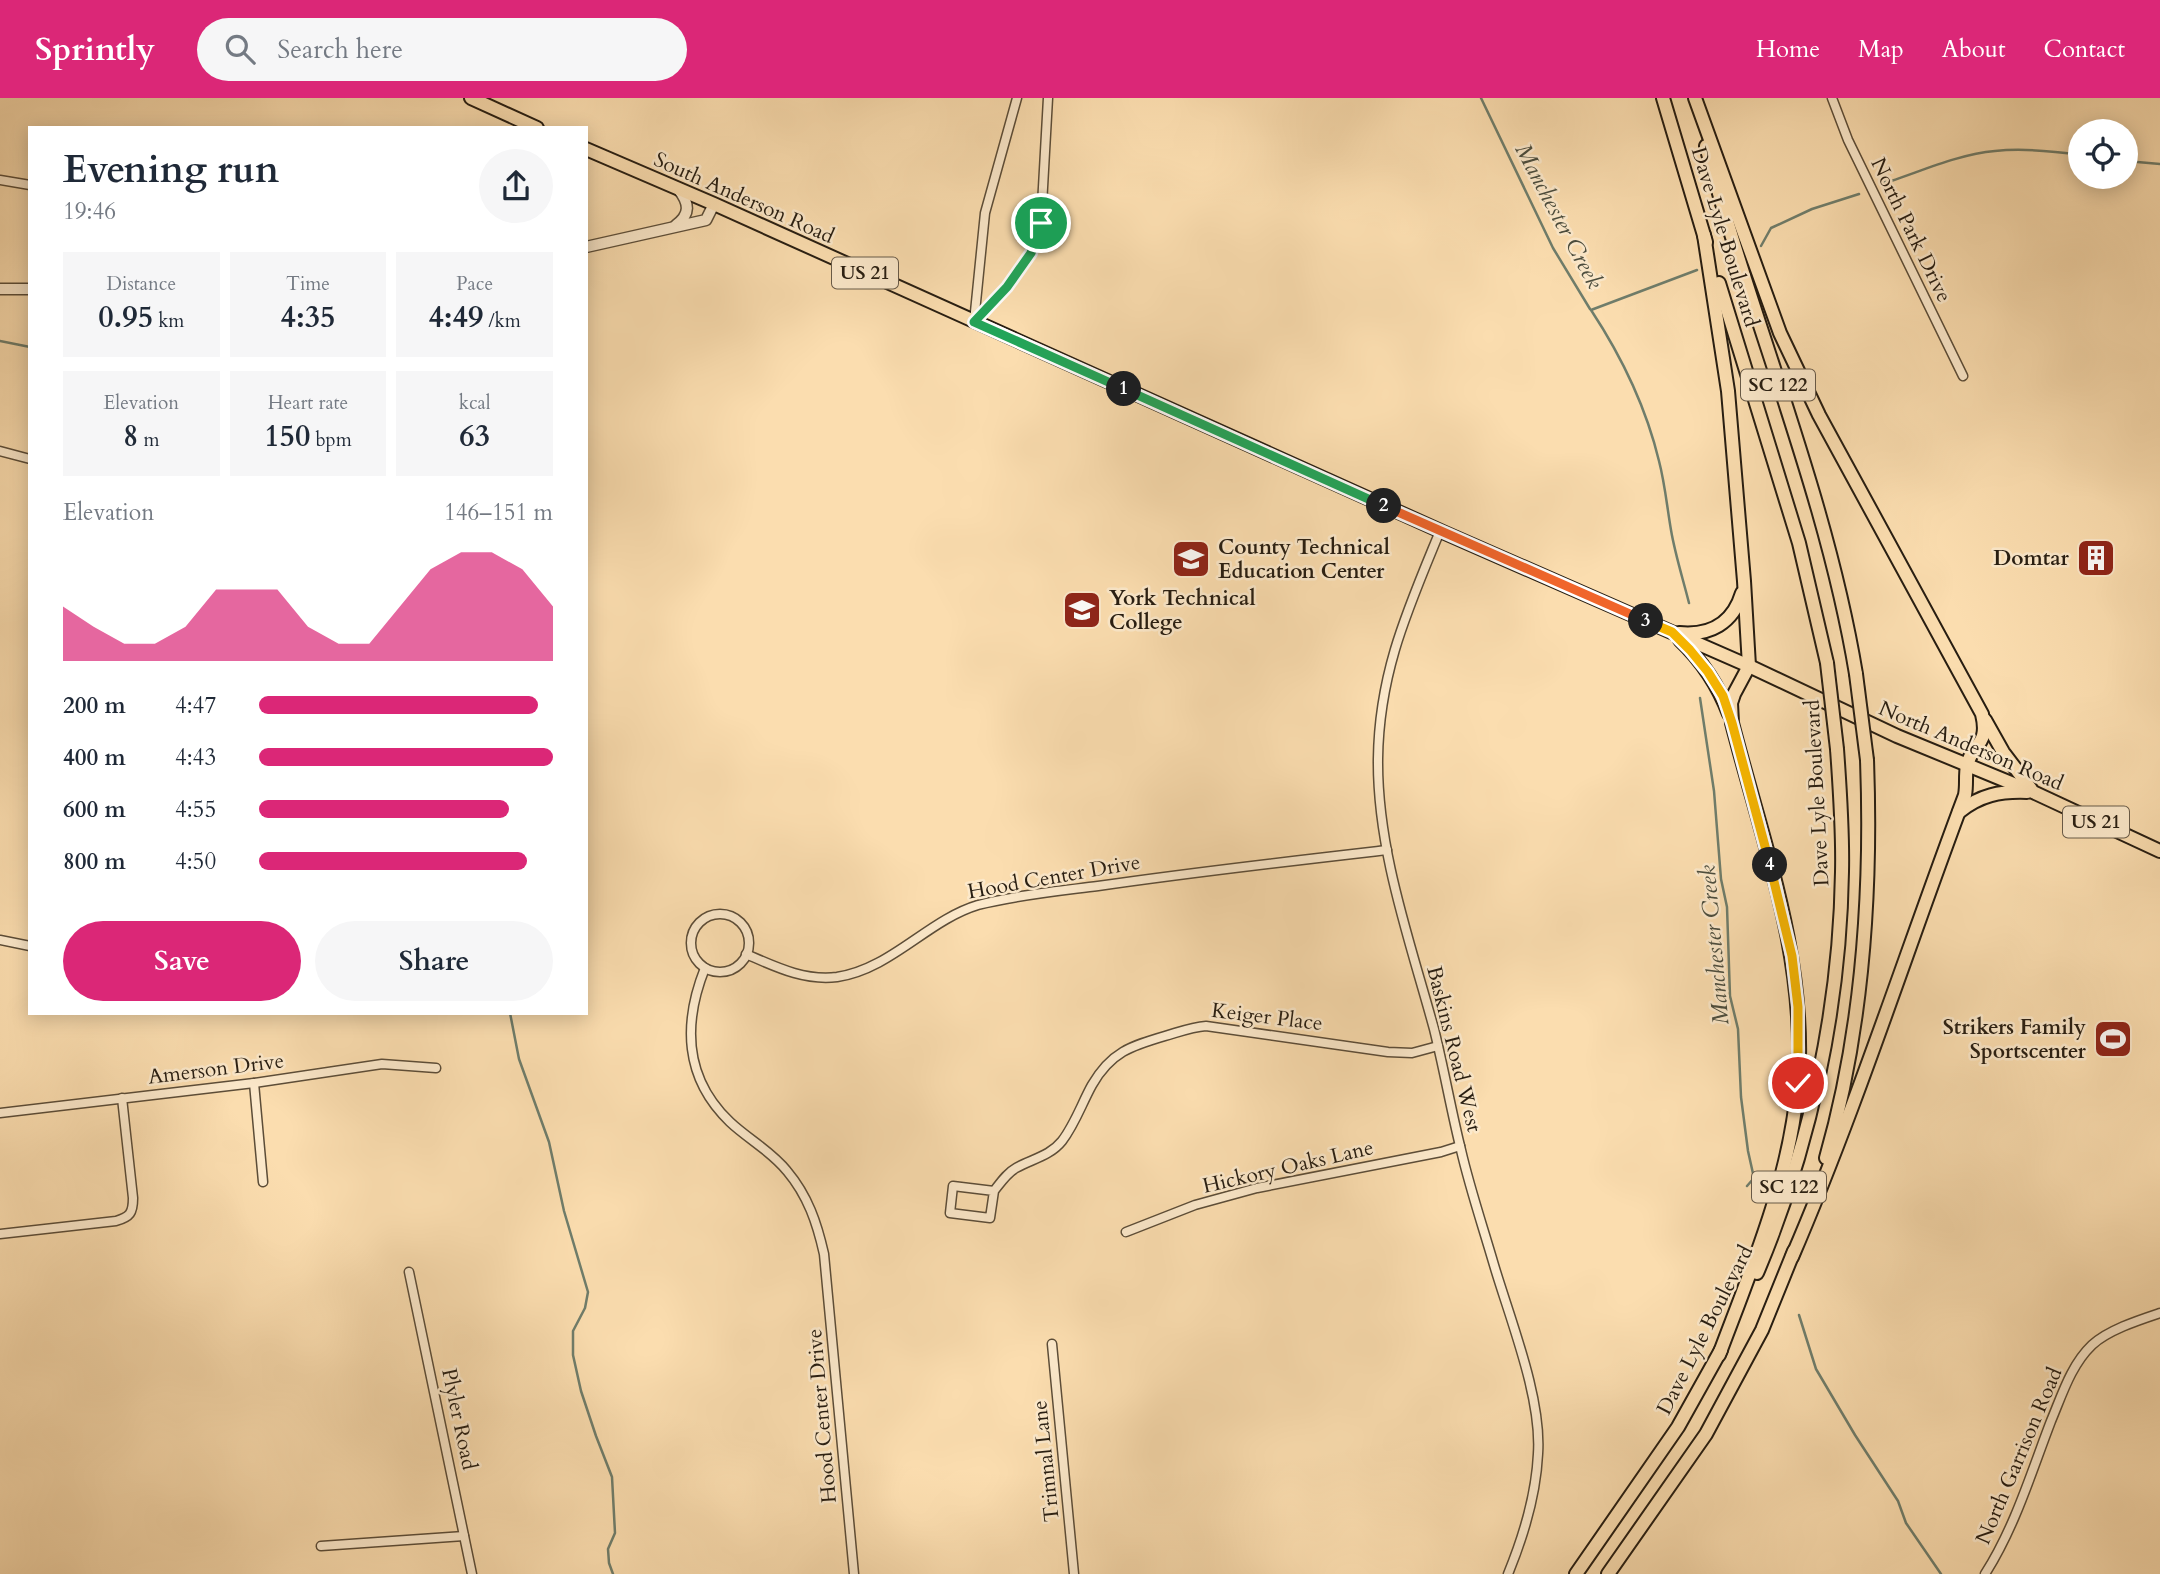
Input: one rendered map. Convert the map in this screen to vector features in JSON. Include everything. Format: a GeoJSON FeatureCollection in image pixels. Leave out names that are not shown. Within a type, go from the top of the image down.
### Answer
{"type":"FeatureCollection","features":[{"type":"Feature","properties":{"kind":"main road"},"geometry":{"type":"LineString","coordinates":[[471,98],[533,126]]}},
{"type":"Feature","properties":{"kind":"main road","name":"Dave Lyle Boulevard"},"geometry":{"type":"LineString","coordinates":[[1576,1574],[1678,1427],[1719,1355],[1751,1288],[1784,1201],[1804,1135],[1825,1043],[1842,886],[1837,749],[1827,663],[1799,543],[1663,98]]}},
{"type":"Feature","properties":{"kind":"main road"},"geometry":{"type":"LineString","coordinates":[[1694,98],[1768,301],[1803,383],[2003,752],[2033,792]]}},
{"type":"Feature","properties":{"kind":"main road","name":"Dave Lyle Boulevard"},"geometry":{"type":"LineString","coordinates":[[1608,1574],[1706,1434],[1762,1330],[1792,1257],[1822,1172],[1846,1075],[1861,986],[1869,870],[1867,760],[1856,674],[1846,623],[1827,543],[1709,158],[1694,98]]}},
{"type":"Feature","properties":{"kind":"main road","name":"South Anderson Road"},"geometry":{"type":"LineString","coordinates":[[588,150],[1440,531],[1749,666],[1844,712]]}},
{"type":"Feature","properties":{"kind":"main road"},"geometry":{"type":"LineString","coordinates":[[1704,235],[1726,379],[1749,666],[1731,703],[1732,723]]}},
{"type":"Feature","properties":{"kind":"main road"},"geometry":{"type":"LineString","coordinates":[[1672,632],[1703,632],[1715,629],[1725,622],[1739,604],[1744,581]]}},
{"type":"Feature","properties":{"kind":"main road"},"geometry":{"type":"LineString","coordinates":[[1672,632],[1699,660],[1716,683],[1732,723],[1792,956],[1798,1007],[1799,1053],[1792,1128],[1780,1180],[1719,1355]]}},
{"type":"Feature","properties":{"kind":"main road","name":"North Anderson Road"},"geometry":{"type":"LineString","coordinates":[[1844,712],[2033,792],[2160,851]]}},
{"type":"Feature","properties":{"kind":"main road"},"geometry":{"type":"LineString","coordinates":[[1792,1257],[1825,1181],[1966,789],[1967,764],[1983,738],[1982,714]]}},
{"type":"Feature","properties":{"kind":"main road"},"geometry":{"type":"LineString","coordinates":[[1956,814],[1975,800],[1994,793],[2033,792]]}},
{"type":"Feature","properties":{"kind":"street"},"geometry":{"type":"LineString","coordinates":[[974,322],[985,213],[1017,98]]}},
{"type":"Feature","properties":{"kind":"street"},"geometry":{"type":"LineString","coordinates":[[974,322],[1007,287],[1031,253],[1041,223],[1048,98]]}},
{"type":"Feature","properties":{"kind":"street","name":"North Park Drive"},"geometry":{"type":"LineString","coordinates":[[1832,98],[1848,141],[1963,376]]}},
{"type":"Feature","properties":{"kind":"street"},"geometry":{"type":"LineString","coordinates":[[0,180],[28,184]]}},
{"type":"Feature","properties":{"kind":"street"},"geometry":{"type":"LineString","coordinates":[[673,227],[683,220],[688,210],[687,201],[679,190]]}},
{"type":"Feature","properties":{"kind":"street"},"geometry":{"type":"LineString","coordinates":[[588,247],[706,220],[714,204]]}},
{"type":"Feature","properties":{"kind":"street"},"geometry":{"type":"LineString","coordinates":[[3,287],[28,289]]}},
{"type":"Feature","properties":{"kind":"street"},"geometry":{"type":"LineString","coordinates":[[0,451],[28,458]]}},
{"type":"Feature","properties":{"kind":"street","name":"Baskins Road West"},"geometry":{"type":"LineString","coordinates":[[1440,531],[1402,625],[1384,690],[1378,762],[1383,826],[1388,850],[1438,1046],[1460,1146],[1528,1378],[1536,1420],[1538,1452],[1532,1502],[1520,1545],[1508,1574]]}},
{"type":"Feature","properties":{"kind":"street","name":"Hood Center Drive"},"geometry":{"type":"LineString","coordinates":[[746,954],[797,975],[841,976],[878,962],[959,912],[999,900],[1164,876],[1388,850]]}},
{"type":"Feature","properties":{"kind":"street"},"geometry":{"type":"LineString","coordinates":[[719,914],[737,919],[744,926],[749,945],[741,962],[724,971],[705,968],[694,954],[692,936],[695,928],[701,921],[719,914]]}},
{"type":"Feature","properties":{"kind":"street"},"geometry":{"type":"LineString","coordinates":[[0,940],[28,946]]}},
{"type":"Feature","properties":{"kind":"street","name":"Hood Center Drive"},"geometry":{"type":"LineString","coordinates":[[705,968],[698,986],[690,1024],[692,1048],[703,1086],[715,1106],[729,1121],[786,1170],[813,1211],[821,1241],[828,1278],[854,1574]]}},
{"type":"Feature","properties":{"kind":"street","name":"Keiger Place"},"geometry":{"type":"LineString","coordinates":[[994,1191],[953,1185],[950,1213],[990,1217],[994,1191],[1008,1173],[1045,1156],[1062,1141],[1105,1066],[1136,1043],[1206,1026],[1388,1052],[1412,1053],[1438,1046]]}},
{"type":"Feature","properties":{"kind":"street","name":"Amerson Drive"},"geometry":{"type":"LineString","coordinates":[[0,1113],[254,1083],[383,1064],[436,1068]]}},
{"type":"Feature","properties":{"kind":"street"},"geometry":{"type":"LineString","coordinates":[[254,1083],[263,1181]]}},
{"type":"Feature","properties":{"kind":"street"},"geometry":{"type":"LineString","coordinates":[[0,1234],[116,1221],[129,1217],[133,1211],[133,1198],[122,1098]]}},
{"type":"Feature","properties":{"kind":"street","name":"Hickory Oaks Lane"},"geometry":{"type":"LineString","coordinates":[[1126,1231],[1195,1205],[1257,1188],[1460,1146]]}},
{"type":"Feature","properties":{"kind":"street","name":"Plyler Road"},"geometry":{"type":"LineString","coordinates":[[409,1272],[472,1574]]}},
{"type":"Feature","properties":{"kind":"street","name":"North Garrison Road"},"geometry":{"type":"LineString","coordinates":[[1984,1574],[1999,1551],[2015,1515],[2069,1376],[2093,1344],[2123,1326],[2160,1313]]}},
{"type":"Feature","properties":{"kind":"street","name":"Trimnal Lane"},"geometry":{"type":"LineString","coordinates":[[1052,1344],[1074,1574]]}},
{"type":"Feature","properties":{"kind":"street"},"geometry":{"type":"LineString","coordinates":[[321,1546],[464,1536]]}},
{"type":"Feature","properties":{"kind":"waterway","name":"Manchester Creek"},"geometry":{"type":"LineString","coordinates":[[1481,98],[1553,248],[1590,309]]}},
{"type":"Feature","properties":{"kind":"waterway"},"geometry":{"type":"LineString","coordinates":[[1884,182],[1982,153],[2027,150],[2068,153]]}},
{"type":"Feature","properties":{"kind":"waterway"},"geometry":{"type":"LineString","coordinates":[[2138,162],[2160,164]]}},
{"type":"Feature","properties":{"kind":"waterway"},"geometry":{"type":"LineString","coordinates":[[1761,246],[1771,228],[1812,209],[1859,194]]}},
{"type":"Feature","properties":{"kind":"waterway","name":"Manchester Creek"},"geometry":{"type":"LineString","coordinates":[[1689,603],[1673,539],[1654,441],[1623,364],[1591,310],[1697,270]]}},
{"type":"Feature","properties":{"kind":"waterway"},"geometry":{"type":"LineString","coordinates":[[0,341],[28,347]]}},
{"type":"Feature","properties":{"kind":"waterway","name":"Manchester Creek"},"geometry":{"type":"LineString","coordinates":[[1700,698],[1714,791],[1721,879],[1727,907],[1730,996],[1738,1029],[1741,1097],[1754,1178],[1747,1186]]}},
{"type":"Feature","properties":{"kind":"waterway"},"geometry":{"type":"LineString","coordinates":[[510,1015],[519,1059],[549,1142],[564,1211],[588,1292],[585,1308],[573,1331],[573,1355],[581,1391],[612,1477],[615,1533],[608,1549],[613,1574]]}},
{"type":"Feature","properties":{"kind":"waterway","name":"Manchester Creek"},"geometry":{"type":"LineString","coordinates":[[1799,1315],[1816,1369],[1898,1501],[1906,1523],[1941,1574]]}},
{"type":"Feature","properties":{"kind":"place","name":"Domtar"},"geometry":{"type":"Point","coordinates":[2096,558]}},
{"type":"Feature","properties":{"kind":"place","name":"County Technical Education Center"},"geometry":{"type":"Point","coordinates":[1191,559]}},
{"type":"Feature","properties":{"kind":"place","name":"York Technical College"},"geometry":{"type":"Point","coordinates":[1082,610]}},
{"type":"Feature","properties":{"kind":"place","name":"Strikers Family Sportscenter"},"geometry":{"type":"Point","coordinates":[2113,1039]}},
{"type":"Feature","properties":{"kind":"route"},"geometry":{"type":"LineString","coordinates":[[1041,223],[1031,253],[1007,287],[974,322],[1672,632],[1699,660],[1723,696],[1732,723],[1783,916],[1792,956],[1798,1007],[1798,1083]]}}]}
